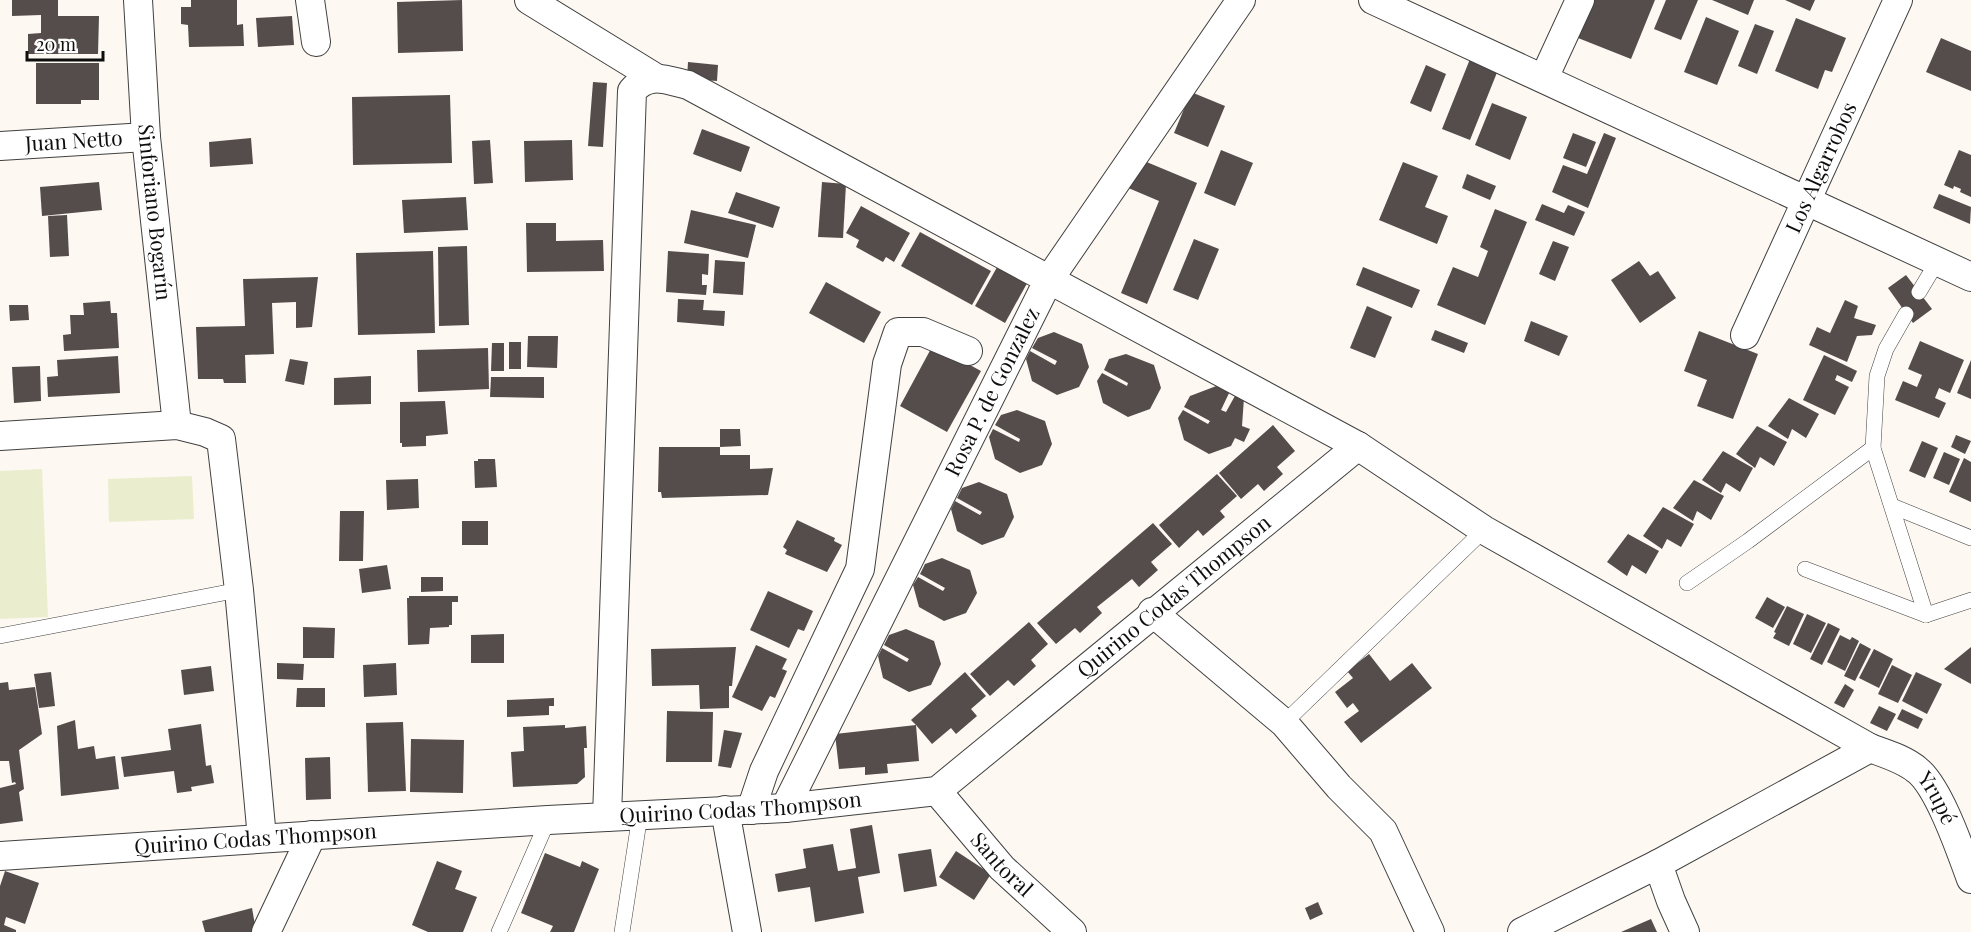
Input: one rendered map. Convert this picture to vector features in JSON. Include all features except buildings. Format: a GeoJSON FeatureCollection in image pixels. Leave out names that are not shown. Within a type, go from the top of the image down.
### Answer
{"type":"FeatureCollection","features":[{"type":"Feature","properties":{"kind":"street","name":"Sinforiano Bogarín"},"geometry":{"type":"LineString","coordinates":[[138,0],[146,137],[177,426]]}},
{"type":"Feature","properties":{"kind":"street"},"geometry":{"type":"LineString","coordinates":[[310,0],[316,42]]}},
{"type":"Feature","properties":{"kind":"street","name":"Yrupé"},"geometry":{"type":"LineString","coordinates":[[530,0],[656,78],[688,85],[1358,446],[1484,530],[1870,748],[1904,761],[1918,770],[1927,780],[1951,828],[1971,879]]}},
{"type":"Feature","properties":{"kind":"street","name":"Rosa P. de Gonzalez"},"geometry":{"type":"LineString","coordinates":[[786,808],[1048,280],[1241,0]]}},
{"type":"Feature","properties":{"kind":"street"},"geometry":{"type":"LineString","coordinates":[[1373,0],[1971,277]]}},
{"type":"Feature","properties":{"kind":"street"},"geometry":{"type":"LineString","coordinates":[[1544,78],[1580,0]]}},
{"type":"Feature","properties":{"kind":"street","name":"Los Algarrobos"},"geometry":{"type":"LineString","coordinates":[[1745,335],[1898,0]]}},
{"type":"Feature","properties":{"kind":"street"},"geometry":{"type":"LineString","coordinates":[[607,817],[632,91],[640,82],[656,78]]}},
{"type":"Feature","properties":{"kind":"street","name":"Juan Netto"},"geometry":{"type":"LineString","coordinates":[[0,146],[146,137]]}},
{"type":"Feature","properties":{"kind":"street"},"geometry":{"type":"LineString","coordinates":[[747,932],[738,810],[764,771],[860,569],[887,364],[898,332],[922,332],[968,351]]}},
{"type":"Feature","properties":{"kind":"street"},"geometry":{"type":"LineString","coordinates":[[0,436],[177,426],[205,432],[221,440],[239,590],[262,838]]}},
{"type":"Feature","properties":{"kind":"street","name":"Quirino Codas Thompson"},"geometry":{"type":"LineString","coordinates":[[0,855],[312,834],[786,808],[937,791],[1152,612],[1358,446]]}},
{"type":"Feature","properties":{"kind":"street"},"geometry":{"type":"LineString","coordinates":[[1152,612],[1284,723],[1339,787],[1383,831],[1430,932]]}},
{"type":"Feature","properties":{"kind":"street"},"geometry":{"type":"LineString","coordinates":[[1522,932],[1658,864],[1870,748]]}},
{"type":"Feature","properties":{"kind":"street","name":"Santoral"},"geometry":{"type":"LineString","coordinates":[[937,791],[1002,868],[1072,932]]}},
{"type":"Feature","properties":{"kind":"street"},"geometry":{"type":"LineString","coordinates":[[266,932],[312,834]]}},
{"type":"Feature","properties":{"kind":"street"},"geometry":{"type":"LineString","coordinates":[[1658,864],[1685,932]]}},
{"type":"Feature","properties":{"kind":"lane"},"geometry":{"type":"LineString","coordinates":[[1919,292],[1937,262]]}},
{"type":"Feature","properties":{"kind":"lane"},"geometry":{"type":"LineString","coordinates":[[1906,314],[1886,349],[1877,376],[1873,448],[1926,615]]}},
{"type":"Feature","properties":{"kind":"lane"},"geometry":{"type":"LineString","coordinates":[[1687,583],[1748,541],[1873,448]]}},
{"type":"Feature","properties":{"kind":"lane"},"geometry":{"type":"LineString","coordinates":[[1892,506],[1971,538]]}},
{"type":"Feature","properties":{"kind":"lane"},"geometry":{"type":"LineString","coordinates":[[1284,723],[1484,530]]}},
{"type":"Feature","properties":{"kind":"lane"},"geometry":{"type":"LineString","coordinates":[[1805,569],[1926,615],[1971,600]]}},
{"type":"Feature","properties":{"kind":"lane"},"geometry":{"type":"LineString","coordinates":[[0,636],[239,590]]}},
{"type":"Feature","properties":{"kind":"lane"},"geometry":{"type":"LineString","coordinates":[[622,932],[640,815]]}},
{"type":"Feature","properties":{"kind":"lane"},"geometry":{"type":"LineString","coordinates":[[499,932],[548,820]]}},
{"type":"Feature","properties":{"kind":"green space"},"geometry":{"type":"Polygon","coordinates":[[[42,469],[48,617],[0,619],[0,471],[42,469]]]}},
{"type":"Feature","properties":{"kind":"green space"},"geometry":{"type":"Polygon","coordinates":[[[192,476],[194,519],[109,522],[108,479],[192,476]]]}}]}
